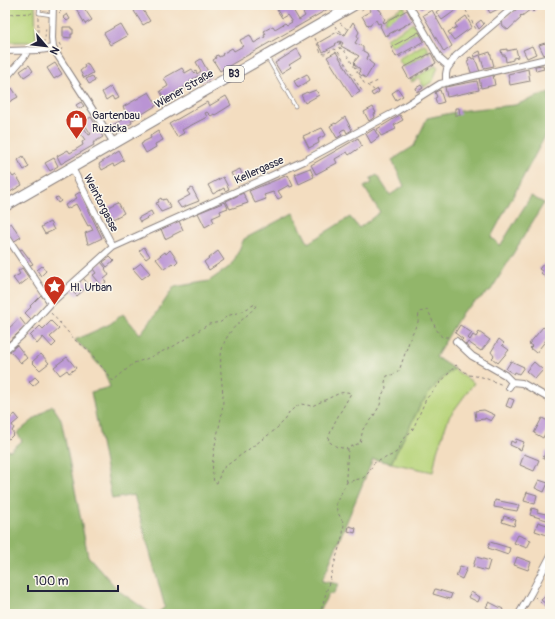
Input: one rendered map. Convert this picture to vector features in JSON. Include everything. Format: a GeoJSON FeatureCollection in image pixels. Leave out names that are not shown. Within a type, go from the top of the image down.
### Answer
{"type":"FeatureCollection","features":[{"type":"Feature","properties":{"kind":"main road","name":"Wiener Straße"},"geometry":{"type":"LineString","coordinates":[[5,206],[354,5]]}},
{"type":"Feature","properties":{"kind":"street"},"geometry":{"type":"LineString","coordinates":[[54,5],[55,15],[52,43],[55,50],[114,143]]}},
{"type":"Feature","properties":{"kind":"street"},"geometry":{"type":"LineString","coordinates":[[408,5],[442,61],[448,66]]}},
{"type":"Feature","properties":{"kind":"street"},"geometry":{"type":"LineString","coordinates":[[446,82],[448,66],[459,53],[516,5]]}},
{"type":"Feature","properties":{"kind":"street"},"geometry":{"type":"LineString","coordinates":[[5,79],[24,57],[28,50]]}},
{"type":"Feature","properties":{"kind":"street"},"geometry":{"type":"LineString","coordinates":[[5,51],[55,50]]}},
{"type":"Feature","properties":{"kind":"street","name":"Kellergasse"},"geometry":{"type":"LineString","coordinates":[[5,350],[51,303],[113,247],[304,162],[397,111],[433,88],[446,82],[550,58]]}},
{"type":"Feature","properties":{"kind":"street","name":"Weintorgasse"},"geometry":{"type":"LineString","coordinates":[[72,168],[113,247]]}},
{"type":"Feature","properties":{"kind":"street"},"geometry":{"type":"LineString","coordinates":[[5,234],[51,303]]}},
{"type":"Feature","properties":{"kind":"street"},"geometry":{"type":"LineString","coordinates":[[456,341],[472,356],[506,375],[510,385],[522,383],[550,399]]}},
{"type":"Feature","properties":{"kind":"street"},"geometry":{"type":"LineString","coordinates":[[519,614],[550,557]]}},
{"type":"Feature","properties":{"kind":"lane"},"geometry":{"type":"LineString","coordinates":[[40,5],[39,13],[55,15]]}},
{"type":"Feature","properties":{"kind":"lane"},"geometry":{"type":"LineString","coordinates":[[266,56],[295,106]]}},
{"type":"Feature","properties":{"kind":"path"},"geometry":{"type":"LineString","coordinates":[[55,15],[67,5]]}},
{"type":"Feature","properties":{"kind":"path"},"geometry":{"type":"LineString","coordinates":[[463,5],[476,29]]}},
{"type":"Feature","properties":{"kind":"path"},"geometry":{"type":"LineString","coordinates":[[5,14],[39,13],[37,19],[39,45],[45,42],[46,26]]}},
{"type":"Feature","properties":{"kind":"path"},"geometry":{"type":"LineString","coordinates":[[387,36],[417,19]]}},
{"type":"Feature","properties":{"kind":"path"},"geometry":{"type":"LineString","coordinates":[[339,21],[348,30]]}},
{"type":"Feature","properties":{"kind":"path"},"geometry":{"type":"LineString","coordinates":[[334,24],[337,29],[345,34]]}},
{"type":"Feature","properties":{"kind":"path"},"geometry":{"type":"LineString","coordinates":[[310,30],[321,53],[325,54],[330,49],[336,49],[349,73],[362,91]]}},
{"type":"Feature","properties":{"kind":"path"},"geometry":{"type":"LineString","coordinates":[[399,58],[429,40]]}},
{"type":"Feature","properties":{"kind":"path"},"geometry":{"type":"LineString","coordinates":[[55,50],[62,49],[58,41]]}},
{"type":"Feature","properties":{"kind":"path"},"geometry":{"type":"LineString","coordinates":[[340,42],[338,47],[339,49],[342,48],[344,50],[364,83],[374,90]]}},
{"type":"Feature","properties":{"kind":"path"},"geometry":{"type":"LineString","coordinates":[[411,78],[442,61]]}},
{"type":"Feature","properties":{"kind":"path"},"geometry":{"type":"LineString","coordinates":[[354,67],[359,70]]}},
{"type":"Feature","properties":{"kind":"path"},"geometry":{"type":"LineString","coordinates":[[368,86],[378,81]]}},
{"type":"Feature","properties":{"kind":"path"},"geometry":{"type":"LineString","coordinates":[[46,308],[75,340],[94,356],[113,381],[134,363],[174,346],[209,324],[221,322],[226,316],[242,311],[255,304],[256,306],[250,313],[239,321],[224,344],[222,355],[223,400],[220,423],[215,439],[212,458],[212,472],[214,482],[217,483],[222,469],[275,430],[295,408],[301,404],[312,406],[340,393],[351,393],[334,423],[328,441],[337,446],[348,449],[360,443],[363,429],[372,419],[380,405],[382,395],[386,388],[385,382],[387,376],[395,374],[399,371],[411,336],[418,322],[420,312],[428,310],[436,329],[442,337],[452,338],[456,341]]}},
{"type":"Feature","properties":{"kind":"path"},"geometry":{"type":"LineString","coordinates":[[347,482],[363,478],[374,463],[398,451],[401,442],[413,429],[426,399],[456,365],[469,376],[482,377],[502,385],[510,385]]}},
{"type":"Feature","properties":{"kind":"path"},"geometry":{"type":"LineString","coordinates":[[319,614],[343,534],[344,524],[339,515],[336,503],[347,482],[348,449]]}},
{"type":"Feature","properties":{"kind":"path"},"geometry":{"type":"LineString","coordinates":[[531,593],[542,604],[550,609]]}},
{"type":"Feature","properties":{"kind":"green space"},"geometry":{"type":"Polygon","coordinates":[[[5,5],[35,5],[36,42],[5,42],[5,5]]]}},
{"type":"Feature","properties":{"kind":"green space"},"geometry":{"type":"Polygon","coordinates":[[[404,6],[406,11],[385,23],[386,16],[404,6]]]}},
{"type":"Feature","properties":{"kind":"green space"},"geometry":{"type":"Polygon","coordinates":[[[413,23],[418,32],[391,47],[386,39],[413,23]]]}},
{"type":"Feature","properties":{"kind":"green space"},"geometry":{"type":"Polygon","coordinates":[[[425,44],[430,53],[429,54],[427,51],[424,53],[425,55],[404,68],[398,59],[425,44]]]}},
{"type":"Feature","properties":{"kind":"green space"},"geometry":{"type":"Polygon","coordinates":[[[437,65],[438,66],[433,81],[424,87],[419,78],[412,82],[411,80],[437,65]]]}},
{"type":"Feature","properties":{"kind":"green space"},"geometry":{"type":"Polygon","coordinates":[[[549,92],[550,127],[491,237],[500,246],[531,196],[544,203],[491,290],[463,311],[436,357],[454,369],[438,382],[421,404],[391,463],[373,459],[322,581],[339,584],[333,594],[329,594],[317,614],[156,614],[165,607],[134,495],[112,499],[91,392],[110,387],[104,371],[86,350],[75,340],[110,324],[123,314],[140,334],[156,314],[174,287],[209,281],[232,265],[244,239],[293,213],[308,243],[350,217],[359,228],[380,212],[364,187],[372,183],[370,179],[377,175],[390,195],[404,186],[392,160],[414,146],[427,118],[466,110],[515,105],[549,92]]]}},
{"type":"Feature","properties":{"kind":"green space"},"geometry":{"type":"Polygon","coordinates":[[[454,369],[474,383],[449,417],[437,451],[433,472],[391,463],[421,404],[438,382],[454,369]]]}},
{"type":"Feature","properties":{"kind":"green space"},"geometry":{"type":"Polygon","coordinates":[[[52,405],[61,419],[88,556],[119,591],[152,614],[5,614],[5,449],[10,451],[22,441],[17,433],[52,405]]]}},
{"type":"Feature","properties":{"kind":"building"},"geometry":{"type":"Polygon","coordinates":[[[74,5],[82,5],[92,20],[85,24],[74,5]]]}},
{"type":"Feature","properties":{"kind":"building"},"geometry":{"type":"Polygon","coordinates":[[[285,5],[290,5],[299,20],[305,16],[299,5],[305,5],[308,10],[311,9],[309,5],[312,5],[313,8],[318,5],[335,5],[220,71],[213,60],[216,58],[215,56],[218,55],[219,57],[232,48],[234,51],[243,46],[240,40],[250,35],[254,43],[265,37],[264,35],[266,34],[264,31],[273,26],[275,29],[285,23],[287,25],[292,22],[287,15],[282,18],[277,10],[285,5]]]}},
{"type":"Feature","properties":{"kind":"building"},"geometry":{"type":"Polygon","coordinates":[[[378,5],[379,10],[385,19],[383,22],[384,23],[407,10],[413,21],[385,36],[380,23],[378,24],[376,20],[369,26],[362,16],[371,11],[369,7],[378,5]]]}},
{"type":"Feature","properties":{"kind":"building"},"geometry":{"type":"Polygon","coordinates":[[[418,5],[427,5],[421,9],[418,5]]]}},
{"type":"Feature","properties":{"kind":"building"},"geometry":{"type":"Polygon","coordinates":[[[443,5],[452,5],[456,10],[442,20],[436,12],[444,6],[443,5]]]}},
{"type":"Feature","properties":{"kind":"building"},"geometry":{"type":"Polygon","coordinates":[[[501,5],[502,7],[490,13],[486,6],[501,5]]]}},
{"type":"Feature","properties":{"kind":"building"},"geometry":{"type":"Polygon","coordinates":[[[521,5],[540,5],[533,12],[531,9],[522,16],[521,15],[521,18],[508,30],[501,22],[521,5]]]}},
{"type":"Feature","properties":{"kind":"building"},"geometry":{"type":"Polygon","coordinates":[[[141,7],[150,21],[143,25],[134,11],[141,7]]]}},
{"type":"Feature","properties":{"kind":"building"},"geometry":{"type":"Polygon","coordinates":[[[432,10],[452,46],[444,52],[423,15],[432,10]]]}},
{"type":"Feature","properties":{"kind":"building"},"geometry":{"type":"Polygon","coordinates":[[[67,14],[70,19],[67,21],[63,17],[67,14]]]}},
{"type":"Feature","properties":{"kind":"building"},"geometry":{"type":"Polygon","coordinates":[[[466,16],[472,27],[454,40],[448,32],[457,27],[455,24],[466,16]]]}},
{"type":"Feature","properties":{"kind":"building"},"geometry":{"type":"Polygon","coordinates":[[[481,20],[484,24],[479,29],[476,24],[481,20]]]}},
{"type":"Feature","properties":{"kind":"building"},"geometry":{"type":"Polygon","coordinates":[[[353,22],[359,32],[355,43],[363,47],[363,51],[367,53],[368,56],[367,59],[374,65],[366,78],[359,74],[360,69],[354,64],[359,56],[341,46],[343,43],[340,41],[323,52],[318,43],[337,32],[345,35],[353,22]]]}},
{"type":"Feature","properties":{"kind":"building"},"geometry":{"type":"Polygon","coordinates":[[[120,24],[127,36],[111,45],[104,33],[120,24]]]}},
{"type":"Feature","properties":{"kind":"building"},"geometry":{"type":"Polygon","coordinates":[[[63,27],[71,27],[71,29],[73,29],[71,38],[63,37],[63,27]]]}},
{"type":"Feature","properties":{"kind":"building"},"geometry":{"type":"Polygon","coordinates":[[[419,32],[424,41],[396,57],[391,47],[419,32]]]}},
{"type":"Feature","properties":{"kind":"building"},"geometry":{"type":"Polygon","coordinates":[[[545,43],[549,53],[544,55],[539,45],[545,43]]]}},
{"type":"Feature","properties":{"kind":"building"},"geometry":{"type":"Polygon","coordinates":[[[532,46],[536,54],[527,58],[523,50],[532,46]]]}},
{"type":"Feature","properties":{"kind":"building"},"geometry":{"type":"Polygon","coordinates":[[[297,49],[302,57],[289,65],[291,67],[281,73],[275,63],[297,49]]]}},
{"type":"Feature","properties":{"kind":"building"},"geometry":{"type":"Polygon","coordinates":[[[507,49],[507,51],[516,49],[518,57],[506,62],[505,55],[502,55],[501,50],[507,49]]]}},
{"type":"Feature","properties":{"kind":"building"},"geometry":{"type":"Polygon","coordinates":[[[480,51],[481,55],[490,52],[494,66],[484,68],[480,55],[475,57],[474,54],[480,51]]]}},
{"type":"Feature","properties":{"kind":"building"},"geometry":{"type":"Polygon","coordinates":[[[336,52],[360,92],[352,97],[327,57],[336,52]]]}},
{"type":"Feature","properties":{"kind":"building"},"geometry":{"type":"Polygon","coordinates":[[[431,53],[436,63],[409,79],[403,68],[431,53]]]}},
{"type":"Feature","properties":{"kind":"building"},"geometry":{"type":"Polygon","coordinates":[[[471,57],[472,59],[475,58],[480,72],[472,75],[467,61],[469,60],[468,58],[471,57]]]}},
{"type":"Feature","properties":{"kind":"building"},"geometry":{"type":"Polygon","coordinates":[[[201,59],[211,77],[202,82],[198,76],[190,81],[191,83],[165,100],[160,91],[168,86],[164,78],[182,68],[185,73],[192,69],[194,73],[196,71],[197,74],[201,71],[196,62],[201,59]]]}},
{"type":"Feature","properties":{"kind":"building"},"geometry":{"type":"Polygon","coordinates":[[[55,63],[62,74],[54,79],[47,68],[55,63]]]}},
{"type":"Feature","properties":{"kind":"building"},"geometry":{"type":"Polygon","coordinates":[[[87,63],[93,73],[84,78],[80,71],[87,63]]]}},
{"type":"Feature","properties":{"kind":"building"},"geometry":{"type":"Polygon","coordinates":[[[29,65],[33,71],[24,77],[20,71],[29,65]]]}},
{"type":"Feature","properties":{"kind":"building"},"geometry":{"type":"Polygon","coordinates":[[[543,65],[544,69],[536,71],[535,66],[543,65]]]}},
{"type":"Feature","properties":{"kind":"building"},"geometry":{"type":"Polygon","coordinates":[[[528,69],[530,81],[510,85],[508,74],[528,69]]]}},
{"type":"Feature","properties":{"kind":"building"},"geometry":{"type":"Polygon","coordinates":[[[307,74],[310,80],[298,88],[294,81],[307,74]]]}},
{"type":"Feature","properties":{"kind":"building"},"geometry":{"type":"Polygon","coordinates":[[[493,75],[495,85],[481,88],[479,78],[493,75]]]}},
{"type":"Feature","properties":{"kind":"building"},"geometry":{"type":"Polygon","coordinates":[[[92,76],[95,81],[89,84],[86,79],[92,76]]]}},
{"type":"Feature","properties":{"kind":"building"},"geometry":{"type":"Polygon","coordinates":[[[477,81],[479,90],[447,97],[445,87],[477,81]]]}},
{"type":"Feature","properties":{"kind":"building"},"geometry":{"type":"Polygon","coordinates":[[[421,85],[423,88],[417,92],[416,88],[421,85]]]}},
{"type":"Feature","properties":{"kind":"building"},"geometry":{"type":"Polygon","coordinates":[[[111,86],[118,98],[114,100],[112,96],[106,100],[102,92],[111,86]]]}},
{"type":"Feature","properties":{"kind":"building"},"geometry":{"type":"Polygon","coordinates":[[[12,88],[18,97],[9,102],[5,93],[12,88]]]}},
{"type":"Feature","properties":{"kind":"building"},"geometry":{"type":"Polygon","coordinates":[[[378,89],[379,92],[373,96],[371,93],[378,89]]]}},
{"type":"Feature","properties":{"kind":"building"},"geometry":{"type":"Polygon","coordinates":[[[398,89],[403,96],[396,100],[392,93],[398,89]]]}},
{"type":"Feature","properties":{"kind":"building"},"geometry":{"type":"Polygon","coordinates":[[[316,90],[319,95],[305,103],[301,95],[316,90]]]}},
{"type":"Feature","properties":{"kind":"building"},"geometry":{"type":"Polygon","coordinates":[[[440,90],[444,102],[437,104],[435,92],[440,90]]]}},
{"type":"Feature","properties":{"kind":"building"},"geometry":{"type":"Polygon","coordinates":[[[149,92],[157,105],[131,121],[132,123],[114,134],[110,127],[128,116],[123,107],[149,92]]]}},
{"type":"Feature","properties":{"kind":"building"},"geometry":{"type":"Polygon","coordinates":[[[226,96],[231,105],[215,115],[214,114],[211,116],[207,112],[205,113],[207,117],[182,130],[184,133],[177,137],[169,124],[207,102],[209,106],[226,96]]]}},
{"type":"Feature","properties":{"kind":"building"},"geometry":{"type":"Polygon","coordinates":[[[81,102],[84,106],[79,109],[76,105],[81,102]]]}},
{"type":"Feature","properties":{"kind":"building"},"geometry":{"type":"Polygon","coordinates":[[[373,107],[376,113],[374,114],[375,117],[369,121],[364,112],[373,107]]]}},
{"type":"Feature","properties":{"kind":"building"},"geometry":{"type":"Polygon","coordinates":[[[455,108],[459,108],[460,115],[455,115],[455,108]]]}},
{"type":"Feature","properties":{"kind":"building"},"geometry":{"type":"Polygon","coordinates":[[[400,115],[403,120],[394,125],[396,129],[381,136],[377,129],[400,115]]]}},
{"type":"Feature","properties":{"kind":"building"},"geometry":{"type":"Polygon","coordinates":[[[91,117],[103,137],[93,143],[94,145],[61,164],[57,156],[68,150],[70,153],[83,145],[82,142],[85,140],[77,128],[82,125],[89,135],[91,134],[83,122],[91,117]]]}},
{"type":"Feature","properties":{"kind":"building"},"geometry":{"type":"Polygon","coordinates":[[[345,117],[352,130],[347,133],[345,129],[342,130],[340,132],[342,135],[337,138],[330,126],[335,123],[336,124],[345,117]]]}},
{"type":"Feature","properties":{"kind":"building"},"geometry":{"type":"Polygon","coordinates":[[[322,128],[326,135],[318,139],[319,143],[309,148],[303,136],[322,128]]]}},
{"type":"Feature","properties":{"kind":"building"},"geometry":{"type":"Polygon","coordinates":[[[374,129],[379,137],[371,143],[366,134],[374,129]]]}},
{"type":"Feature","properties":{"kind":"building"},"geometry":{"type":"Polygon","coordinates":[[[158,131],[163,140],[155,144],[156,147],[146,153],[141,144],[151,138],[150,136],[158,131]]]}},
{"type":"Feature","properties":{"kind":"building"},"geometry":{"type":"Polygon","coordinates":[[[358,138],[362,146],[349,155],[347,152],[335,159],[337,163],[316,174],[311,165],[358,138]]]}},
{"type":"Feature","properties":{"kind":"building"},"geometry":{"type":"Polygon","coordinates":[[[119,151],[124,160],[114,166],[113,164],[102,170],[99,164],[119,151]]]}},
{"type":"Feature","properties":{"kind":"building"},"geometry":{"type":"Polygon","coordinates":[[[23,156],[29,167],[24,170],[18,160],[23,156]]]}},
{"type":"Feature","properties":{"kind":"building"},"geometry":{"type":"Polygon","coordinates":[[[54,158],[58,166],[50,171],[45,163],[54,158]]]}},
{"type":"Feature","properties":{"kind":"building"},"geometry":{"type":"Polygon","coordinates":[[[310,168],[314,177],[299,184],[295,174],[310,168]]]}},
{"type":"Feature","properties":{"kind":"building"},"geometry":{"type":"Polygon","coordinates":[[[240,169],[244,179],[236,183],[231,173],[240,169]]]}},
{"type":"Feature","properties":{"kind":"building"},"geometry":{"type":"Polygon","coordinates":[[[10,173],[13,177],[16,175],[22,185],[5,195],[5,176],[10,173]]]}},
{"type":"Feature","properties":{"kind":"building"},"geometry":{"type":"Polygon","coordinates":[[[288,175],[293,186],[290,187],[289,185],[278,191],[282,197],[278,199],[273,192],[264,195],[266,199],[255,203],[249,191],[288,175]]]}},
{"type":"Feature","properties":{"kind":"building"},"geometry":{"type":"Polygon","coordinates":[[[223,177],[229,189],[225,191],[224,188],[213,194],[208,185],[223,177]]]}},
{"type":"Feature","properties":{"kind":"building"},"geometry":{"type":"Polygon","coordinates":[[[192,188],[199,201],[181,208],[177,202],[190,195],[187,191],[192,188]]]}},
{"type":"Feature","properties":{"kind":"building"},"geometry":{"type":"Polygon","coordinates":[[[80,192],[102,238],[90,244],[88,244],[85,233],[93,230],[90,225],[88,226],[76,204],[67,209],[65,205],[77,198],[75,195],[80,192]]]}},
{"type":"Feature","properties":{"kind":"building"},"geometry":{"type":"Polygon","coordinates":[[[243,193],[248,203],[230,209],[226,201],[243,193]]]}},
{"type":"Feature","properties":{"kind":"building"},"geometry":{"type":"Polygon","coordinates":[[[58,197],[61,201],[58,203],[55,198],[58,197]]]}},
{"type":"Feature","properties":{"kind":"building"},"geometry":{"type":"Polygon","coordinates":[[[161,198],[162,200],[166,199],[171,208],[161,212],[156,203],[159,202],[158,200],[161,198]]]}},
{"type":"Feature","properties":{"kind":"building"},"geometry":{"type":"Polygon","coordinates":[[[118,202],[124,213],[113,219],[106,208],[118,202]]]}},
{"type":"Feature","properties":{"kind":"building"},"geometry":{"type":"Polygon","coordinates":[[[225,202],[228,208],[220,211],[221,214],[212,218],[214,222],[205,227],[198,213],[225,202]]]}},
{"type":"Feature","properties":{"kind":"building"},"geometry":{"type":"Polygon","coordinates":[[[151,211],[153,215],[140,222],[138,218],[151,211]]]}},
{"type":"Feature","properties":{"kind":"building"},"geometry":{"type":"Polygon","coordinates":[[[179,221],[183,230],[165,239],[161,229],[179,221]]]}},
{"type":"Feature","properties":{"kind":"building"},"geometry":{"type":"Polygon","coordinates":[[[50,222],[54,230],[45,234],[41,227],[50,222]]]}},
{"type":"Feature","properties":{"kind":"building"},"geometry":{"type":"Polygon","coordinates":[[[11,223],[21,237],[13,242],[5,230],[5,227],[11,223]]]}},
{"type":"Feature","properties":{"kind":"building"},"geometry":{"type":"Polygon","coordinates":[[[144,247],[150,256],[146,259],[139,251],[144,247]]]}},
{"type":"Feature","properties":{"kind":"building"},"geometry":{"type":"Polygon","coordinates":[[[22,249],[33,264],[28,266],[18,251],[22,249]]]}},
{"type":"Feature","properties":{"kind":"building"},"geometry":{"type":"Polygon","coordinates":[[[170,250],[178,261],[174,265],[172,263],[164,269],[156,259],[165,252],[166,254],[170,250]]]}},
{"type":"Feature","properties":{"kind":"building"},"geometry":{"type":"Polygon","coordinates":[[[218,251],[224,260],[209,270],[204,262],[218,251]]]}},
{"type":"Feature","properties":{"kind":"building"},"geometry":{"type":"Polygon","coordinates":[[[110,257],[114,261],[107,267],[103,262],[110,257]]]}},
{"type":"Feature","properties":{"kind":"building"},"geometry":{"type":"Polygon","coordinates":[[[101,262],[109,275],[104,279],[106,282],[102,286],[93,275],[96,273],[93,269],[101,262]]]}},
{"type":"Feature","properties":{"kind":"building"},"geometry":{"type":"Polygon","coordinates":[[[141,263],[150,273],[142,279],[133,269],[141,263]]]}},
{"type":"Feature","properties":{"kind":"building"},"geometry":{"type":"Polygon","coordinates":[[[543,264],[550,269],[550,277],[549,276],[547,278],[541,273],[542,271],[539,269],[543,264]]]}},
{"type":"Feature","properties":{"kind":"building"},"geometry":{"type":"Polygon","coordinates":[[[42,266],[46,271],[41,276],[37,270],[42,266]]]}},
{"type":"Feature","properties":{"kind":"building"},"geometry":{"type":"Polygon","coordinates":[[[22,268],[29,278],[19,286],[13,278],[20,274],[18,271],[22,268]]]}},
{"type":"Feature","properties":{"kind":"building"},"geometry":{"type":"Polygon","coordinates":[[[83,278],[89,285],[77,296],[70,289],[83,278]]]}},
{"type":"Feature","properties":{"kind":"building"},"geometry":{"type":"Polygon","coordinates":[[[52,283],[59,290],[51,295],[46,290],[52,283]]]}},
{"type":"Feature","properties":{"kind":"building"},"geometry":{"type":"Polygon","coordinates":[[[41,295],[48,304],[32,320],[25,313],[41,295]]]}},
{"type":"Feature","properties":{"kind":"building"},"geometry":{"type":"Polygon","coordinates":[[[20,318],[26,326],[7,343],[5,340],[6,326],[8,329],[20,318]]]}},
{"type":"Feature","properties":{"kind":"building"},"geometry":{"type":"Polygon","coordinates":[[[51,321],[59,329],[50,337],[56,343],[52,347],[43,337],[37,344],[30,336],[40,326],[43,329],[51,321]]]}},
{"type":"Feature","properties":{"kind":"building"},"geometry":{"type":"Polygon","coordinates":[[[460,325],[472,333],[468,338],[470,340],[473,335],[476,337],[479,332],[490,340],[481,351],[468,342],[466,345],[461,341],[463,339],[455,333],[460,325]]]}},
{"type":"Feature","properties":{"kind":"building"},"geometry":{"type":"Polygon","coordinates":[[[543,327],[550,332],[550,335],[536,353],[530,348],[532,346],[529,344],[543,327]]]}},
{"type":"Feature","properties":{"kind":"building"},"geometry":{"type":"Polygon","coordinates":[[[499,339],[504,343],[502,345],[509,350],[498,363],[492,358],[494,356],[491,352],[499,339]]]}},
{"type":"Feature","properties":{"kind":"building"},"geometry":{"type":"Polygon","coordinates":[[[17,345],[27,358],[21,363],[10,351],[17,345]]]}},
{"type":"Feature","properties":{"kind":"building"},"geometry":{"type":"Polygon","coordinates":[[[41,354],[49,363],[40,370],[32,362],[41,354]]]}},
{"type":"Feature","properties":{"kind":"building"},"geometry":{"type":"Polygon","coordinates":[[[67,357],[76,368],[69,373],[67,370],[60,375],[54,367],[67,357]]]}},
{"type":"Feature","properties":{"kind":"building"},"geometry":{"type":"Polygon","coordinates":[[[511,361],[524,367],[519,374],[515,372],[514,374],[506,369],[511,361]]]}},
{"type":"Feature","properties":{"kind":"building"},"geometry":{"type":"Polygon","coordinates":[[[534,362],[543,370],[535,379],[526,371],[534,362]]]}},
{"type":"Feature","properties":{"kind":"building"},"geometry":{"type":"Polygon","coordinates":[[[35,377],[39,381],[33,386],[29,382],[35,377]]]}},
{"type":"Feature","properties":{"kind":"building"},"geometry":{"type":"Polygon","coordinates":[[[509,398],[514,400],[511,408],[506,406],[509,398]]]}},
{"type":"Feature","properties":{"kind":"building"},"geometry":{"type":"Polygon","coordinates":[[[484,410],[495,415],[491,421],[485,418],[476,420],[475,411],[484,410]]]}},
{"type":"Feature","properties":{"kind":"building"},"geometry":{"type":"Polygon","coordinates":[[[15,414],[19,419],[12,425],[14,428],[12,431],[14,434],[9,439],[5,437],[5,425],[8,422],[7,421],[15,414]]]}},
{"type":"Feature","properties":{"kind":"building"},"geometry":{"type":"Polygon","coordinates":[[[542,418],[550,422],[543,438],[534,433],[542,418]]]}},
{"type":"Feature","properties":{"kind":"building"},"geometry":{"type":"Polygon","coordinates":[[[516,439],[524,442],[521,450],[510,445],[511,441],[515,443],[516,439]]]}},
{"type":"Feature","properties":{"kind":"building"},"geometry":{"type":"Polygon","coordinates":[[[546,451],[550,453],[550,462],[543,458],[546,451]]]}},
{"type":"Feature","properties":{"kind":"building"},"geometry":{"type":"Polygon","coordinates":[[[524,454],[539,460],[534,471],[520,465],[524,454]]]}},
{"type":"Feature","properties":{"kind":"building"},"geometry":{"type":"Polygon","coordinates":[[[539,480],[548,483],[544,492],[535,488],[539,480]]]}},
{"type":"Feature","properties":{"kind":"building"},"geometry":{"type":"Polygon","coordinates":[[[527,492],[537,495],[535,504],[524,501],[527,492]]]}},
{"type":"Feature","properties":{"kind":"building"},"geometry":{"type":"Polygon","coordinates":[[[495,500],[519,505],[517,511],[494,507],[495,500]]]}},
{"type":"Feature","properties":{"kind":"building"},"geometry":{"type":"Polygon","coordinates":[[[532,508],[538,510],[537,512],[550,515],[550,521],[530,515],[532,508]]]}},
{"type":"Feature","properties":{"kind":"building"},"geometry":{"type":"Polygon","coordinates":[[[504,516],[516,520],[514,526],[502,522],[504,516]]]}},
{"type":"Feature","properties":{"kind":"building"},"geometry":{"type":"Polygon","coordinates":[[[538,522],[550,526],[547,535],[535,531],[538,522]]]}},
{"type":"Feature","properties":{"kind":"building"},"geometry":{"type":"Polygon","coordinates":[[[349,526],[356,528],[355,533],[348,531],[349,526]]]}},
{"type":"Feature","properties":{"kind":"building"},"geometry":{"type":"Polygon","coordinates":[[[518,535],[531,540],[527,548],[514,543],[518,535]]]}},
{"type":"Feature","properties":{"kind":"building"},"geometry":{"type":"Polygon","coordinates":[[[490,542],[510,548],[508,555],[488,548],[490,542]]]}},
{"type":"Feature","properties":{"kind":"building"},"geometry":{"type":"Polygon","coordinates":[[[476,557],[490,561],[487,571],[473,567],[476,557]]]}},
{"type":"Feature","properties":{"kind":"building"},"geometry":{"type":"Polygon","coordinates":[[[517,557],[531,562],[528,570],[514,565],[517,557]]]}},
{"type":"Feature","properties":{"kind":"building"},"geometry":{"type":"Polygon","coordinates":[[[460,566],[467,568],[462,579],[456,576],[460,566]]]}},
{"type":"Feature","properties":{"kind":"building"},"geometry":{"type":"Polygon","coordinates":[[[435,589],[452,594],[450,599],[433,594],[435,589]]]}},
{"type":"Feature","properties":{"kind":"building"},"geometry":{"type":"Polygon","coordinates":[[[471,592],[480,597],[478,602],[468,597],[471,592]]]}},
{"type":"Feature","properties":{"kind":"building"},"geometry":{"type":"Polygon","coordinates":[[[550,592],[550,602],[547,605],[541,600],[550,592]]]}},
{"type":"Feature","properties":{"kind":"building"},"geometry":{"type":"Polygon","coordinates":[[[489,602],[503,609],[501,614],[486,607],[489,602]]]}},
{"type":"Feature","properties":{"kind":"place","name":"Gartenbau Ruzicka"},"geometry":{"type":"Point","coordinates":[77,140]}},
{"type":"Feature","properties":{"kind":"place","name":"Hl. Urban"},"geometry":{"type":"Point","coordinates":[54,306]}}]}
